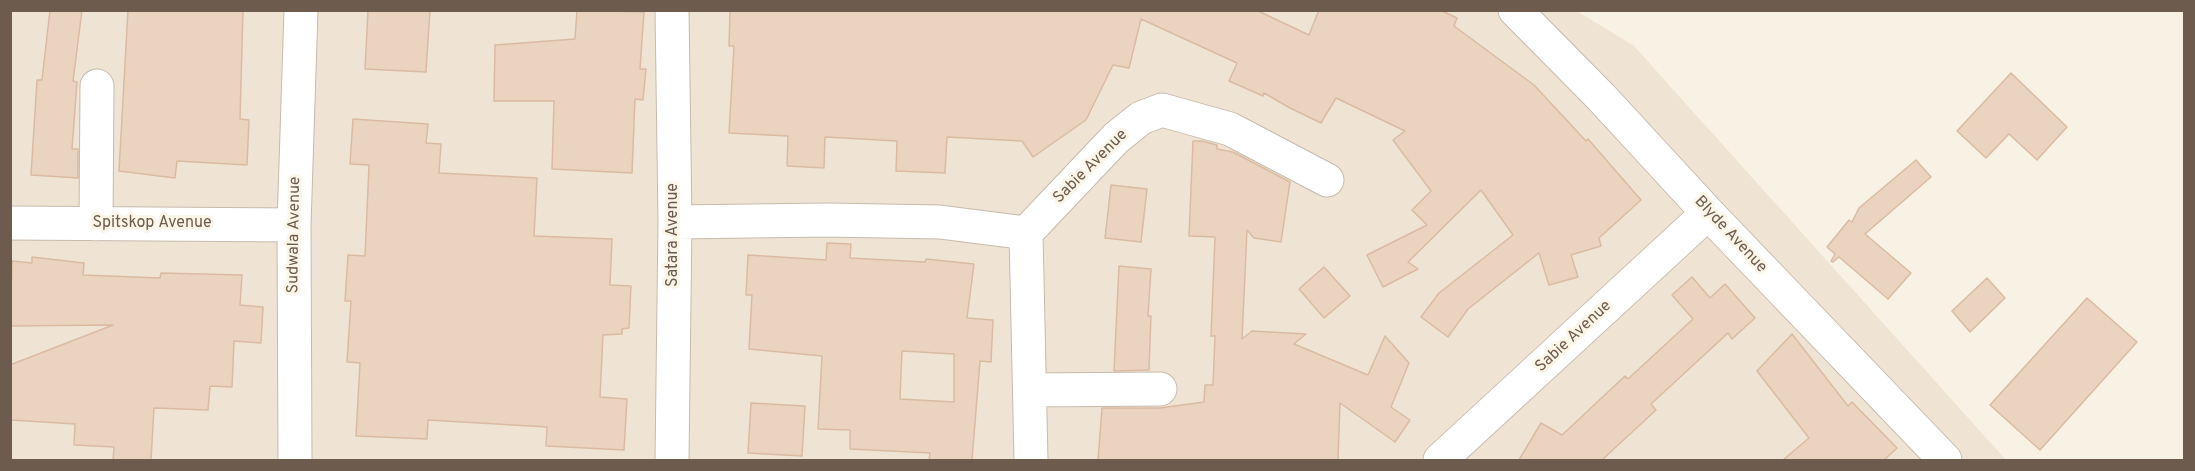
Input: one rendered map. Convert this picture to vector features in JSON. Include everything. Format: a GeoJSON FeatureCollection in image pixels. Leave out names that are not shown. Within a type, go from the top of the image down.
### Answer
{"type":"FeatureCollection","features":[{"type":"Feature","properties":{"kind":"street","name":"Sudwala Avenue"},"geometry":{"type":"LineString","coordinates":[[295,460],[294,225],[301,10]]}},
{"type":"Feature","properties":{"kind":"street","name":"Satara Avenue"},"geometry":{"type":"LineString","coordinates":[[672,10],[675,222],[672,460]]}},
{"type":"Feature","properties":{"kind":"street","name":"Blyde Avenue"},"geometry":{"type":"LineString","coordinates":[[1515,10],[1602,98],[1708,213],[1945,460]]}},
{"type":"Feature","properties":{"kind":"street"},"geometry":{"type":"LineString","coordinates":[[96,224],[98,86]]}},
{"type":"Feature","properties":{"kind":"street","name":"Sabie Avenue"},"geometry":{"type":"LineString","coordinates":[[1026,233],[1116,138],[1141,118],[1162,110],[1230,129],[1327,180]]}},
{"type":"Feature","properties":{"kind":"street","name":"Sabie Avenue"},"geometry":{"type":"LineString","coordinates":[[1440,460],[1708,213]]}},
{"type":"Feature","properties":{"kind":"street"},"geometry":{"type":"LineString","coordinates":[[675,222],[827,220],[940,222],[1026,233],[1031,460]]}},
{"type":"Feature","properties":{"kind":"street","name":"Spitskop Avenue"},"geometry":{"type":"LineString","coordinates":[[10,223],[294,225]]}},
{"type":"Feature","properties":{"kind":"street"},"geometry":{"type":"LineString","coordinates":[[1030,390],[1160,389]]}},
{"type":"Feature","properties":{"kind":"shaded area"},"geometry":{"type":"Polygon","coordinates":[[[10,11],[1577,11],[1634,46],[2006,460],[11,460],[10,11]]]}},
{"type":"Feature","properties":{"kind":"building"},"geometry":{"type":"Polygon","coordinates":[[[50,10],[82,10],[73,81],[77,82],[72,149],[78,149],[78,178],[31,175],[37,80],[42,80],[50,10]]]}},
{"type":"Feature","properties":{"kind":"building"},"geometry":{"type":"Polygon","coordinates":[[[128,10],[243,10],[240,119],[249,120],[247,165],[177,161],[175,178],[119,171],[128,10]]]}},
{"type":"Feature","properties":{"kind":"building"},"geometry":{"type":"Polygon","coordinates":[[[368,10],[430,10],[426,72],[365,69],[368,10]]]}},
{"type":"Feature","properties":{"kind":"building"},"geometry":{"type":"Polygon","coordinates":[[[577,10],[644,12],[640,69],[646,69],[643,100],[635,99],[632,173],[552,169],[554,101],[494,101],[495,45],[575,39],[577,10]]]}},
{"type":"Feature","properties":{"kind":"building"},"geometry":{"type":"Polygon","coordinates":[[[730,10],[1256,10],[1309,35],[1319,10],[1440,10],[1457,18],[1454,26],[1534,85],[1586,141],[1588,139],[1641,200],[1599,238],[1601,246],[1571,255],[1578,277],[1549,285],[1539,253],[1468,309],[1448,337],[1421,317],[1439,293],[1513,235],[1481,190],[1408,262],[1418,269],[1383,287],[1367,255],[1427,225],[1412,210],[1431,191],[1393,140],[1405,131],[1336,98],[1321,123],[1264,93],[1263,96],[1229,81],[1237,63],[1141,19],[1129,68],[1113,65],[1086,120],[1033,157],[1022,141],[947,137],[945,173],[896,171],[897,141],[825,137],[824,168],[787,166],[788,136],[729,133],[734,46],[729,46],[730,10]]]}},
{"type":"Feature","properties":{"kind":"building"},"geometry":{"type":"Polygon","coordinates":[[[2011,73],[2067,127],[2037,160],[2009,134],[1986,158],[1957,131],[2011,73]]]}},
{"type":"Feature","properties":{"kind":"building"},"geometry":{"type":"Polygon","coordinates":[[[353,119],[428,124],[426,143],[441,144],[439,173],[537,178],[534,236],[612,239],[610,285],[631,286],[629,328],[622,329],[622,334],[603,335],[600,397],[627,399],[624,450],[546,446],[547,427],[428,420],[427,439],[356,436],[360,363],[347,362],[351,301],[345,301],[348,255],[365,256],[369,165],[350,164],[353,119]]]}},
{"type":"Feature","properties":{"kind":"building"},"geometry":{"type":"Polygon","coordinates":[[[1193,141],[1217,145],[1217,149],[1233,152],[1290,182],[1281,242],[1254,238],[1247,230],[1242,339],[1252,331],[1306,334],[1294,344],[1368,375],[1385,336],[1409,363],[1391,407],[1410,420],[1395,442],[1340,403],[1338,460],[1098,460],[1102,408],[1160,408],[1204,402],[1205,385],[1213,385],[1215,336],[1211,336],[1215,237],[1189,236],[1193,141]]]}},
{"type":"Feature","properties":{"kind":"building"},"geometry":{"type":"Polygon","coordinates":[[[1916,160],[1931,177],[1865,234],[1911,273],[1888,299],[1839,257],[1831,261],[1835,254],[1827,247],[1849,220],[1852,222],[1859,208],[1916,160]]]}},
{"type":"Feature","properties":{"kind":"building"},"geometry":{"type":"Polygon","coordinates":[[[1111,185],[1147,189],[1141,242],[1105,238],[1111,185]]]}},
{"type":"Feature","properties":{"kind":"building"},"geometry":{"type":"Polygon","coordinates":[[[827,243],[851,244],[850,258],[925,262],[926,259],[974,264],[967,318],[993,320],[991,362],[980,361],[972,460],[929,460],[930,453],[850,449],[850,430],[818,429],[822,356],[749,349],[752,295],[746,295],[748,255],[826,260],[827,243]],[[902,351],[900,399],[954,402],[954,354],[902,351]]]}},
{"type":"Feature","properties":{"kind":"building"},"geometry":{"type":"Polygon","coordinates":[[[32,257],[84,263],[83,275],[160,278],[161,273],[242,275],[240,305],[263,307],[261,343],[234,341],[232,387],[210,386],[208,410],[154,408],[151,460],[113,460],[114,447],[74,445],[75,424],[10,420],[10,365],[113,325],[10,326],[12,261],[32,263],[32,257]]]}},
{"type":"Feature","properties":{"kind":"building"},"geometry":{"type":"Polygon","coordinates":[[[1119,266],[1151,269],[1148,316],[1151,316],[1149,370],[1114,371],[1119,266]]]}},
{"type":"Feature","properties":{"kind":"building"},"geometry":{"type":"Polygon","coordinates":[[[1324,267],[1350,296],[1324,318],[1299,289],[1324,267]]]}},
{"type":"Feature","properties":{"kind":"building"},"geometry":{"type":"Polygon","coordinates":[[[1692,277],[1710,298],[1725,284],[1755,318],[1732,339],[1728,333],[1651,404],[1656,410],[1603,459],[1605,460],[1519,460],[1541,423],[1562,435],[1625,376],[1628,379],[1693,319],[1672,295],[1692,277]]]}},
{"type":"Feature","properties":{"kind":"building"},"geometry":{"type":"Polygon","coordinates":[[[1987,278],[2005,298],[1970,332],[1952,311],[1987,278]]]}},
{"type":"Feature","properties":{"kind":"building"},"geometry":{"type":"Polygon","coordinates":[[[2087,298],[2137,342],[2040,450],[1990,405],[2087,298]]]}},
{"type":"Feature","properties":{"kind":"building"},"geometry":{"type":"Polygon","coordinates":[[[1792,334],[1848,406],[1852,402],[1897,448],[1884,460],[1783,460],[1809,438],[1757,371],[1792,334]]]}},
{"type":"Feature","properties":{"kind":"building"},"geometry":{"type":"Polygon","coordinates":[[[751,403],[805,406],[802,456],[748,453],[751,403]]]}}]}
